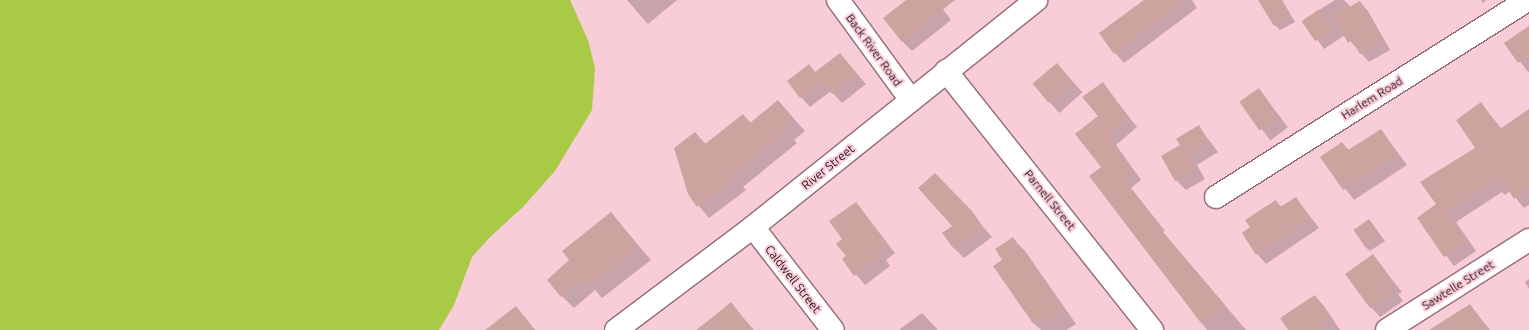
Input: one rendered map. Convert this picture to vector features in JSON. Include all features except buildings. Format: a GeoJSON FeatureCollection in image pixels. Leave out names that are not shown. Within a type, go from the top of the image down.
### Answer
{"type":"FeatureCollection","features":[{"type":"Feature","properties":{"kind":"street","name":"Back River Road"},"geometry":{"type":"LineString","coordinates":[[838,0],[911,100]]}},
{"type":"Feature","properties":{"kind":"street","name":"River Street"},"geometry":{"type":"LineString","coordinates":[[616,330],[753,227],[1036,0]]}},
{"type":"Feature","properties":{"kind":"street","name":"Harlem Road"},"geometry":{"type":"LineString","coordinates":[[1216,197],[1528,0]]}},
{"type":"Feature","properties":{"kind":"street","name":"Parnell Street"},"geometry":{"type":"LineString","coordinates":[[946,71],[1152,330]]}},
{"type":"Feature","properties":{"kind":"street","name":"Caldwell Street"},"geometry":{"type":"LineString","coordinates":[[753,227],[833,330]]}},
{"type":"Feature","properties":{"kind":"street","name":"Sawtelle Street"},"geometry":{"type":"LineString","coordinates":[[1387,330],[1529,240]]}},
{"type":"Feature","properties":{"kind":"shaded area"},"geometry":{"type":"Polygon","coordinates":[[[0,0],[570,0],[588,40],[595,68],[592,110],[555,171],[523,207],[491,236],[472,257],[454,305],[439,330],[0,330],[0,0]]]}}]}
